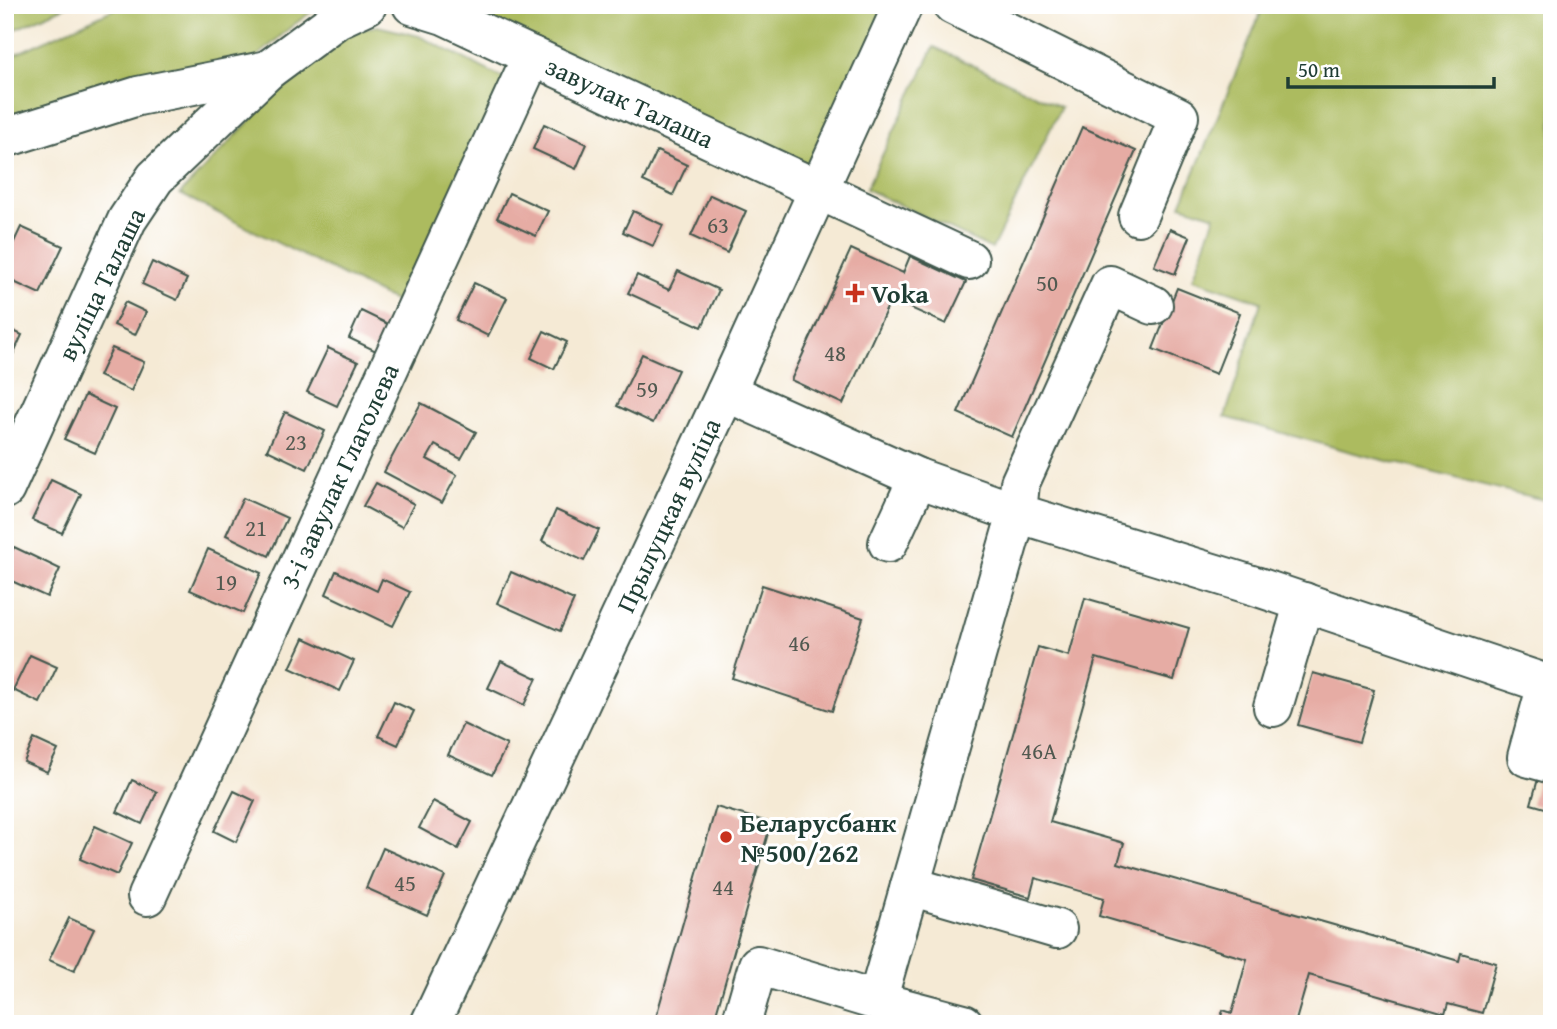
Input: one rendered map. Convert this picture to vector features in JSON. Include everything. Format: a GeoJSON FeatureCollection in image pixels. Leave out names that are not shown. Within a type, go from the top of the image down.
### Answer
{"type":"FeatureCollection","features":[{"type":"Feature","properties":{"kind":"street","name":"вуліца Талаша"},"geometry":{"type":"LineString","coordinates":[[5,489],[127,220],[155,178],[268,70],[337,19],[367,5]]}},
{"type":"Feature","properties":{"kind":"street","name":"Прылуцкая вуліца"},"geometry":{"type":"LineString","coordinates":[[430,1024],[726,392],[902,5]]}},
{"type":"Feature","properties":{"kind":"street"},"geometry":{"type":"LineString","coordinates":[[953,5],[1179,117],[1138,216]]}},
{"type":"Feature","properties":{"kind":"street","name":"завулак Талаша"},"geometry":{"type":"LineString","coordinates":[[428,10],[969,260]]}},
{"type":"Feature","properties":{"kind":"street","name":"3-і завулак Глаголева"},"geometry":{"type":"LineString","coordinates":[[147,896],[532,56]]}},
{"type":"Feature","properties":{"kind":"street"},"geometry":{"type":"LineString","coordinates":[[5,138],[138,96],[268,70]]}},
{"type":"Feature","properties":{"kind":"street"},"geometry":{"type":"LineString","coordinates":[[877,1000],[1017,513],[1020,483],[1110,285],[1153,304]]}},
{"type":"Feature","properties":{"kind":"street"},"geometry":{"type":"LineString","coordinates":[[726,392],[918,478],[1017,513],[1549,676],[1527,757],[1552,764]]}},
{"type":"Feature","properties":{"kind":"street"},"geometry":{"type":"LineString","coordinates":[[888,543],[918,478]]}},
{"type":"Feature","properties":{"kind":"street"},"geometry":{"type":"LineString","coordinates":[[1273,707],[1304,602]]}},
{"type":"Feature","properties":{"kind":"street"},"geometry":{"type":"LineString","coordinates":[[910,886],[1057,929]]}},
{"type":"Feature","properties":{"kind":"street"},"geometry":{"type":"LineString","coordinates":[[741,1024],[758,965],[964,1024]]}},
{"type":"Feature","properties":{"kind":"green space"},"geometry":{"type":"Polygon","coordinates":[[[5,5],[69,5],[5,34],[5,5]]]}},
{"type":"Feature","properties":{"kind":"green space"},"geometry":{"type":"Polygon","coordinates":[[[123,5],[321,5],[252,61],[5,129],[5,59],[123,5]]]}},
{"type":"Feature","properties":{"kind":"green space"},"geometry":{"type":"Polygon","coordinates":[[[450,5],[894,5],[813,172],[450,5]]]}},
{"type":"Feature","properties":{"kind":"green space"},"geometry":{"type":"Polygon","coordinates":[[[1264,5],[1552,5],[1552,502],[1355,453],[1225,417],[1261,302],[1193,279],[1215,216],[1181,205],[1264,5]]]}},
{"type":"Feature","properties":{"kind":"green space"},"geometry":{"type":"Polygon","coordinates":[[[377,26],[419,36],[509,81],[404,306],[180,194],[318,49],[341,33],[377,26]]]}},
{"type":"Feature","properties":{"kind":"green space"},"geometry":{"type":"Polygon","coordinates":[[[934,47],[1061,107],[992,249],[866,189],[934,47]]]}},
{"type":"Feature","properties":{"kind":"building"},"geometry":{"type":"Polygon","coordinates":[[[544,124],[587,144],[576,169],[533,149],[544,124]]]}},
{"type":"Feature","properties":{"kind":"building"},"geometry":{"type":"Polygon","coordinates":[[[1082,127],[1136,151],[1012,437],[958,413],[1082,127]]]}},
{"type":"Feature","properties":{"kind":"building"},"geometry":{"type":"Polygon","coordinates":[[[657,151],[687,165],[673,195],[643,181],[657,151]]]}},
{"type":"Feature","properties":{"kind":"building"},"geometry":{"type":"Polygon","coordinates":[[[509,193],[548,211],[536,236],[497,218],[509,193]]]}},
{"type":"Feature","properties":{"kind":"building"},"geometry":{"type":"Polygon","coordinates":[[[710,195],[746,211],[727,253],[691,236],[710,195]]]}},
{"type":"Feature","properties":{"kind":"building"},"geometry":{"type":"Polygon","coordinates":[[[633,211],[663,225],[653,246],[623,232],[633,211]]]}},
{"type":"Feature","properties":{"kind":"building"},"geometry":{"type":"Polygon","coordinates":[[[21,227],[63,246],[40,294],[5,278],[5,261],[21,227]]]}},
{"type":"Feature","properties":{"kind":"building"},"geometry":{"type":"Polygon","coordinates":[[[1170,229],[1190,237],[1175,274],[1154,266],[1170,229]]]}},
{"type":"Feature","properties":{"kind":"building"},"geometry":{"type":"Polygon","coordinates":[[[851,249],[903,273],[910,256],[966,282],[946,324],[891,299],[843,404],[791,380],[851,249]]]}},
{"type":"Feature","properties":{"kind":"building"},"geometry":{"type":"Polygon","coordinates":[[[152,262],[187,279],[177,300],[142,284],[152,262]]]}},
{"type":"Feature","properties":{"kind":"building"},"geometry":{"type":"Polygon","coordinates":[[[678,271],[719,290],[702,327],[628,293],[637,275],[669,290],[678,271]]]}},
{"type":"Feature","properties":{"kind":"building"},"geometry":{"type":"Polygon","coordinates":[[[474,283],[507,298],[488,336],[456,320],[474,283]]]}},
{"type":"Feature","properties":{"kind":"building"},"geometry":{"type":"Polygon","coordinates":[[[1177,288],[1240,313],[1216,374],[1153,349],[1177,288]]]}},
{"type":"Feature","properties":{"kind":"building"},"geometry":{"type":"Polygon","coordinates":[[[125,302],[146,312],[135,335],[114,325],[125,302]]]}},
{"type":"Feature","properties":{"kind":"building"},"geometry":{"type":"Polygon","coordinates":[[[361,311],[390,325],[378,352],[349,338],[361,311]]]}},
{"type":"Feature","properties":{"kind":"building"},"geometry":{"type":"Polygon","coordinates":[[[5,327],[22,335],[12,357],[5,354],[5,327]]]}},
{"type":"Feature","properties":{"kind":"building"},"geometry":{"type":"Polygon","coordinates":[[[544,331],[567,342],[554,369],[531,358],[544,331]]]}},
{"type":"Feature","properties":{"kind":"building"},"geometry":{"type":"Polygon","coordinates":[[[112,348],[144,362],[131,391],[99,376],[112,348]]]}},
{"type":"Feature","properties":{"kind":"building"},"geometry":{"type":"Polygon","coordinates":[[[328,348],[358,362],[337,406],[307,392],[328,348]]]}},
{"type":"Feature","properties":{"kind":"building"},"geometry":{"type":"Polygon","coordinates":[[[642,354],[678,370],[653,423],[617,406],[642,354]]]}},
{"type":"Feature","properties":{"kind":"building"},"geometry":{"type":"Polygon","coordinates":[[[85,395],[115,409],[95,453],[64,439],[85,395]]]}},
{"type":"Feature","properties":{"kind":"building"},"geometry":{"type":"Polygon","coordinates":[[[421,403],[476,432],[461,459],[435,445],[427,459],[457,475],[442,503],[384,472],[421,403]]]}},
{"type":"Feature","properties":{"kind":"building"},"geometry":{"type":"Polygon","coordinates":[[[285,412],[325,431],[307,469],[267,450],[285,412]]]}},
{"type":"Feature","properties":{"kind":"building"},"geometry":{"type":"Polygon","coordinates":[[[51,480],[81,494],[62,533],[32,520],[51,480]]]}},
{"type":"Feature","properties":{"kind":"building"},"geometry":{"type":"Polygon","coordinates":[[[376,483],[414,504],[402,527],[363,506],[376,483]]]}},
{"type":"Feature","properties":{"kind":"building"},"geometry":{"type":"Polygon","coordinates":[[[243,498],[287,518],[269,556],[226,535],[243,498]]]}},
{"type":"Feature","properties":{"kind":"building"},"geometry":{"type":"Polygon","coordinates":[[[556,510],[599,530],[584,561],[542,541],[556,510]]]}},
{"type":"Feature","properties":{"kind":"building"},"geometry":{"type":"Polygon","coordinates":[[[14,547],[60,569],[47,597],[5,578],[5,566],[14,547]]]}},
{"type":"Feature","properties":{"kind":"building"},"geometry":{"type":"Polygon","coordinates":[[[208,549],[261,573],[243,613],[190,590],[208,549]]]}},
{"type":"Feature","properties":{"kind":"building"},"geometry":{"type":"Polygon","coordinates":[[[336,571],[377,591],[382,579],[410,592],[393,626],[326,594],[336,571]]]}},
{"type":"Feature","properties":{"kind":"building"},"geometry":{"type":"Polygon","coordinates":[[[511,572],[574,600],[560,631],[497,603],[511,572]]]}},
{"type":"Feature","properties":{"kind":"building"},"geometry":{"type":"Polygon","coordinates":[[[762,585],[863,618],[832,711],[732,678],[762,585]]]}},
{"type":"Feature","properties":{"kind":"building"},"geometry":{"type":"Polygon","coordinates":[[[1085,598],[1189,628],[1174,680],[1096,658],[1050,822],[1124,843],[1118,863],[1459,961],[1461,953],[1496,963],[1482,1013],[1448,1004],[1445,1014],[1309,975],[1295,1024],[1219,1024],[1223,1010],[1232,1013],[1247,959],[1099,916],[1104,898],[1035,878],[1030,897],[971,880],[1038,647],[1069,656],[1085,598]]]}},
{"type":"Feature","properties":{"kind":"building"},"geometry":{"type":"Polygon","coordinates":[[[304,638],[354,661],[340,691],[290,668],[304,638]]]}},
{"type":"Feature","properties":{"kind":"building"},"geometry":{"type":"Polygon","coordinates":[[[30,655],[57,667],[40,703],[13,690],[30,655]]]}},
{"type":"Feature","properties":{"kind":"building"},"geometry":{"type":"Polygon","coordinates":[[[501,661],[537,678],[524,705],[488,688],[501,661]]]}},
{"type":"Feature","properties":{"kind":"building"},"geometry":{"type":"Polygon","coordinates":[[[1313,673],[1374,690],[1359,742],[1298,725],[1313,673]]]}},
{"type":"Feature","properties":{"kind":"building"},"geometry":{"type":"Polygon","coordinates":[[[394,702],[414,711],[398,745],[378,736],[394,702]]]}},
{"type":"Feature","properties":{"kind":"building"},"geometry":{"type":"Polygon","coordinates":[[[463,724],[507,745],[492,775],[448,755],[463,724]]]}},
{"type":"Feature","properties":{"kind":"building"},"geometry":{"type":"Polygon","coordinates":[[[34,739],[58,750],[47,772],[24,762],[34,739]]]}},
{"type":"Feature","properties":{"kind":"building"},"geometry":{"type":"Polygon","coordinates":[[[1538,779],[1552,783],[1552,810],[1531,804],[1538,779]]]}},
{"type":"Feature","properties":{"kind":"building"},"geometry":{"type":"Polygon","coordinates":[[[132,780],[157,792],[142,824],[117,812],[132,780]]]}},
{"type":"Feature","properties":{"kind":"building"},"geometry":{"type":"Polygon","coordinates":[[[234,791],[255,801],[236,842],[214,831],[234,791]]]}},
{"type":"Feature","properties":{"kind":"building"},"geometry":{"type":"Polygon","coordinates":[[[433,801],[472,822],[458,849],[419,828],[433,801]]]}},
{"type":"Feature","properties":{"kind":"building"},"geometry":{"type":"Polygon","coordinates":[[[716,807],[771,823],[713,1024],[654,1024],[716,807]]]}},
{"type":"Feature","properties":{"kind":"building"},"geometry":{"type":"Polygon","coordinates":[[[95,826],[132,843],[117,875],[80,859],[95,826]]]}},
{"type":"Feature","properties":{"kind":"building"},"geometry":{"type":"Polygon","coordinates":[[[383,848],[445,876],[427,915],[366,888],[383,848]]]}},
{"type":"Feature","properties":{"kind":"building"},"geometry":{"type":"Polygon","coordinates":[[[69,918],[94,929],[74,971],[49,960],[69,918]]]}},
{"type":"Feature","properties":{"kind":"place","name":"Voka"},"geometry":{"type":"Point","coordinates":[855,293]}},
{"type":"Feature","properties":{"kind":"place","name":"Беларусбанк №500/262"},"geometry":{"type":"Point","coordinates":[726,837]}}]}
